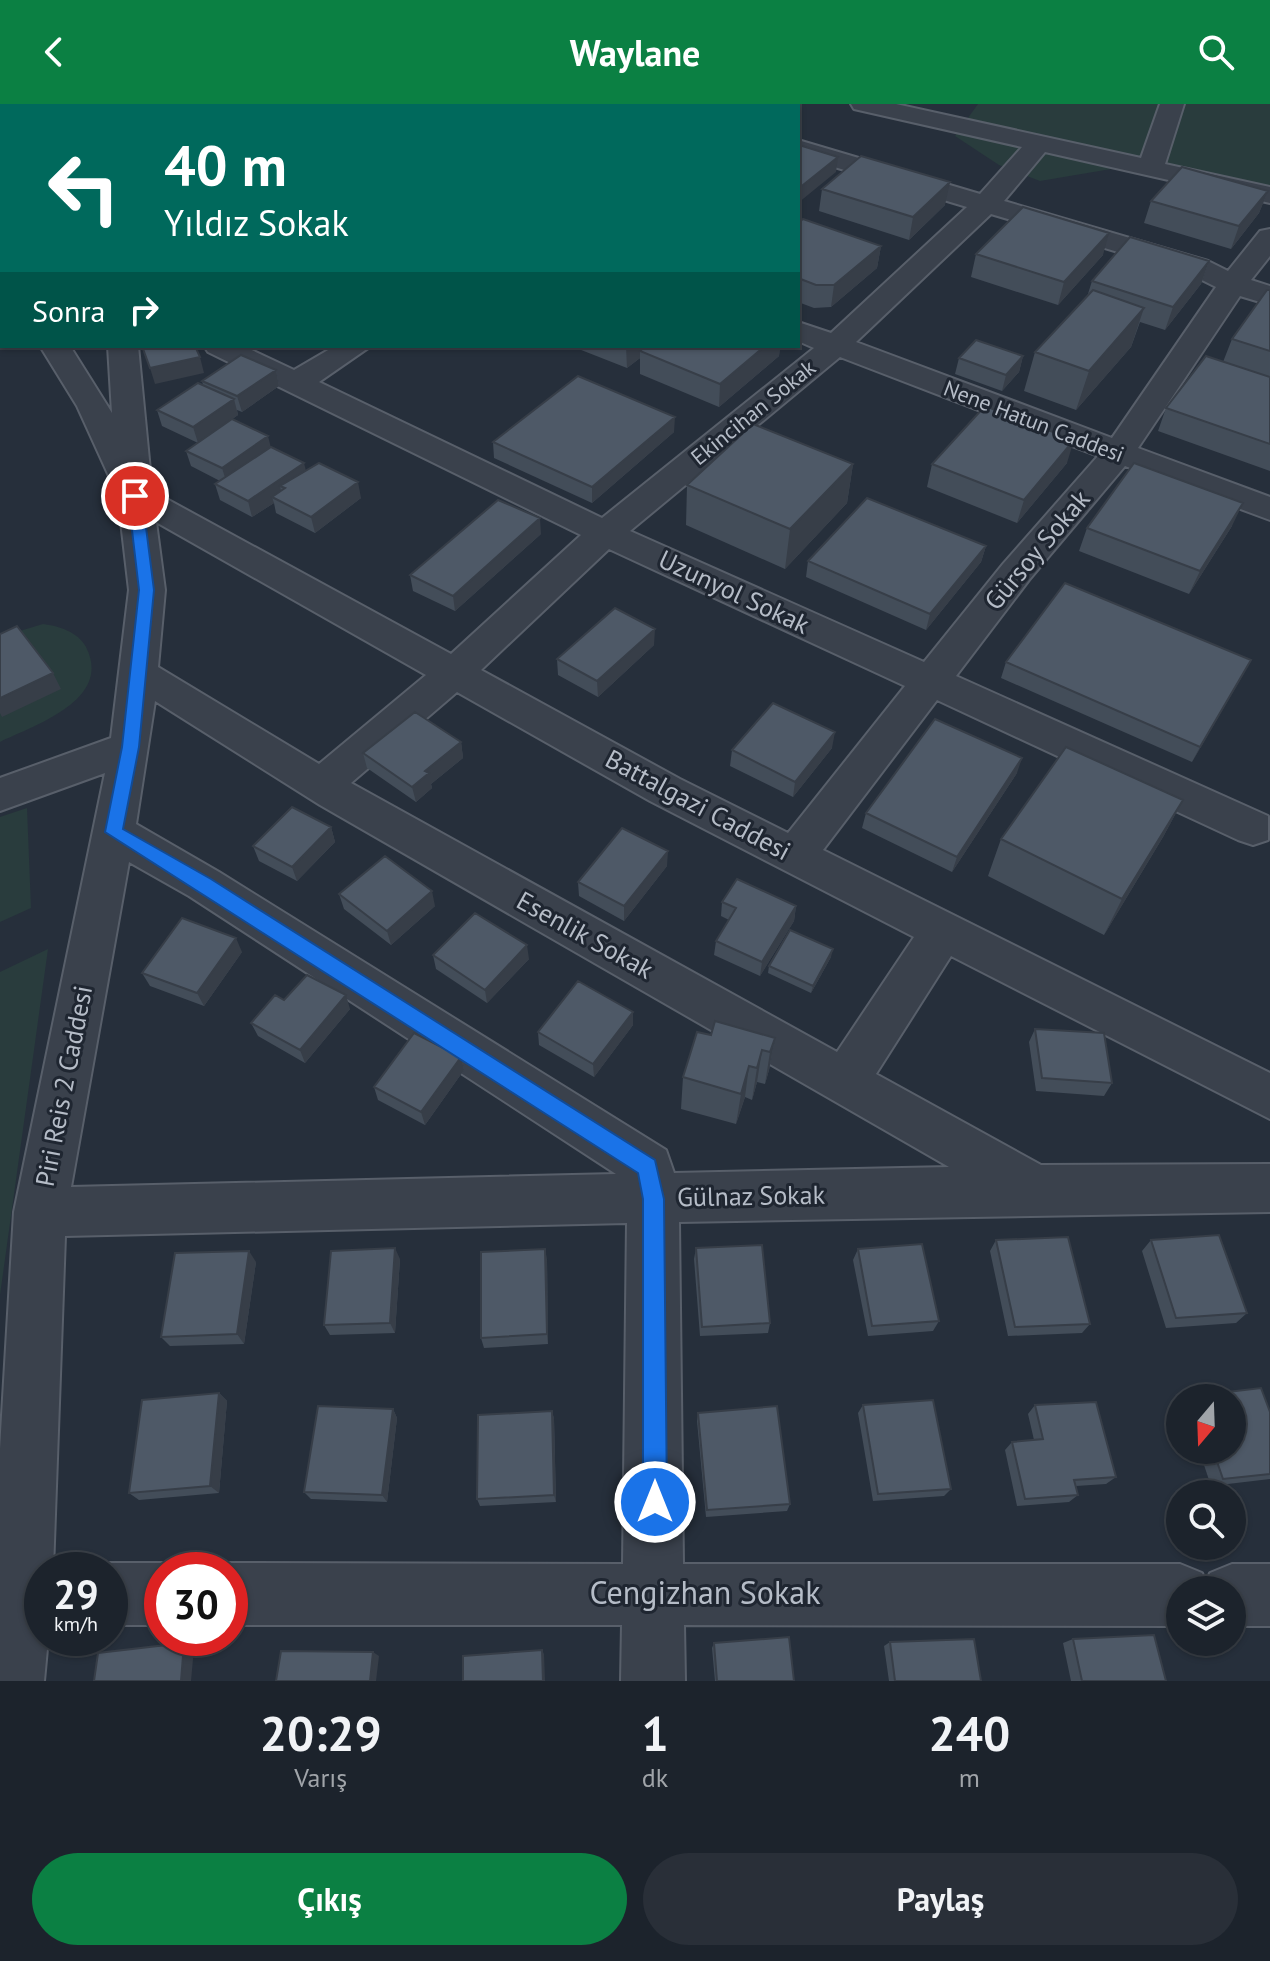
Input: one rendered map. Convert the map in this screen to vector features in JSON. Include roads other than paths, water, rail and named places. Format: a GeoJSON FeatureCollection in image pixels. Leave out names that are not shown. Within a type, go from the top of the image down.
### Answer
{"type":"FeatureCollection","features":[{"type":"Feature","properties":{"kind":"street"},"geometry":{"type":"LineString","coordinates":[[863,104],[1270,195]]}},
{"type":"Feature","properties":{"kind":"street"},"geometry":{"type":"LineString","coordinates":[[1151,167],[1172,104]]}},
{"type":"Feature","properties":{"kind":"street","name":"Ekincihan Sokak"},"geometry":{"type":"LineString","coordinates":[[321,785],[456,671],[605,533],[836,345],[985,205],[1040,143]]}},
{"type":"Feature","properties":{"kind":"street"},"geometry":{"type":"LineString","coordinates":[[800,149],[1198,267],[1233,284],[1270,296]]}},
{"type":"Feature","properties":{"kind":"street","name":"Gürsoy Sokak"},"geometry":{"type":"LineString","coordinates":[[794,856],[928,682],[1118,453],[1233,284],[1270,237]]}},
{"type":"Feature","properties":{"kind":"street","name":"Nene Hatun Caddesi"},"geometry":{"type":"LineString","coordinates":[[800,332],[1270,509]]}},
{"type":"Feature","properties":{"kind":"street","name":"Piri Reis 2 Caddesi"},"geometry":{"type":"LineString","coordinates":[[56,348],[93,406],[135,496]]}},
{"type":"Feature","properties":{"kind":"street","name":"Piri Reis 2 Caddesi"},"geometry":{"type":"LineString","coordinates":[[33,1552],[40,1212],[130,747],[147,590],[135,496],[123,348]]}},
{"type":"Feature","properties":{"kind":"street","name":"Uzunyol Sokak"},"geometry":{"type":"LineString","coordinates":[[223,348],[605,533],[1253,828]]}},
{"type":"Feature","properties":{"kind":"street"},"geometry":{"type":"LineString","coordinates":[[296,383],[353,348]]}},
{"type":"Feature","properties":{"kind":"street","name":"Battalgazi Caddesi"},"geometry":{"type":"LineString","coordinates":[[135,496],[456,671],[665,790],[1270,1097]]}},
{"type":"Feature","properties":{"kind":"street","name":"Esenlik Sokak"},"geometry":{"type":"LineString","coordinates":[[139,673],[321,785],[1036,1189]]}},
{"type":"Feature","properties":{"kind":"street"},"geometry":{"type":"LineString","coordinates":[[0,795],[130,747]]}},
{"type":"Feature","properties":{"kind":"street"},"geometry":{"type":"LineString","coordinates":[[114,832],[218,893],[648,1167],[653,1199],[656,1593],[653,1681]]}},
{"type":"Feature","properties":{"kind":"street"},"geometry":{"type":"LineString","coordinates":[[845,1081],[943,930]]}},
{"type":"Feature","properties":{"kind":"street","name":"Gülnaz Sokak"},"geometry":{"type":"LineString","coordinates":[[40,1212],[1036,1189],[1270,1188]]}},
{"type":"Feature","properties":{"kind":"street","name":"Cengizhan Sokak"},"geometry":{"type":"LineString","coordinates":[[248,1594],[1166,1595]]}},
{"type":"Feature","properties":{"kind":"street"},"geometry":{"type":"LineString","coordinates":[[1246,1595],[1270,1595]]}},
{"type":"Feature","properties":{"kind":"street","name":"Piri Reis 2 Caddesi"},"geometry":{"type":"LineString","coordinates":[[12,1681],[24,1629]]}}]}
